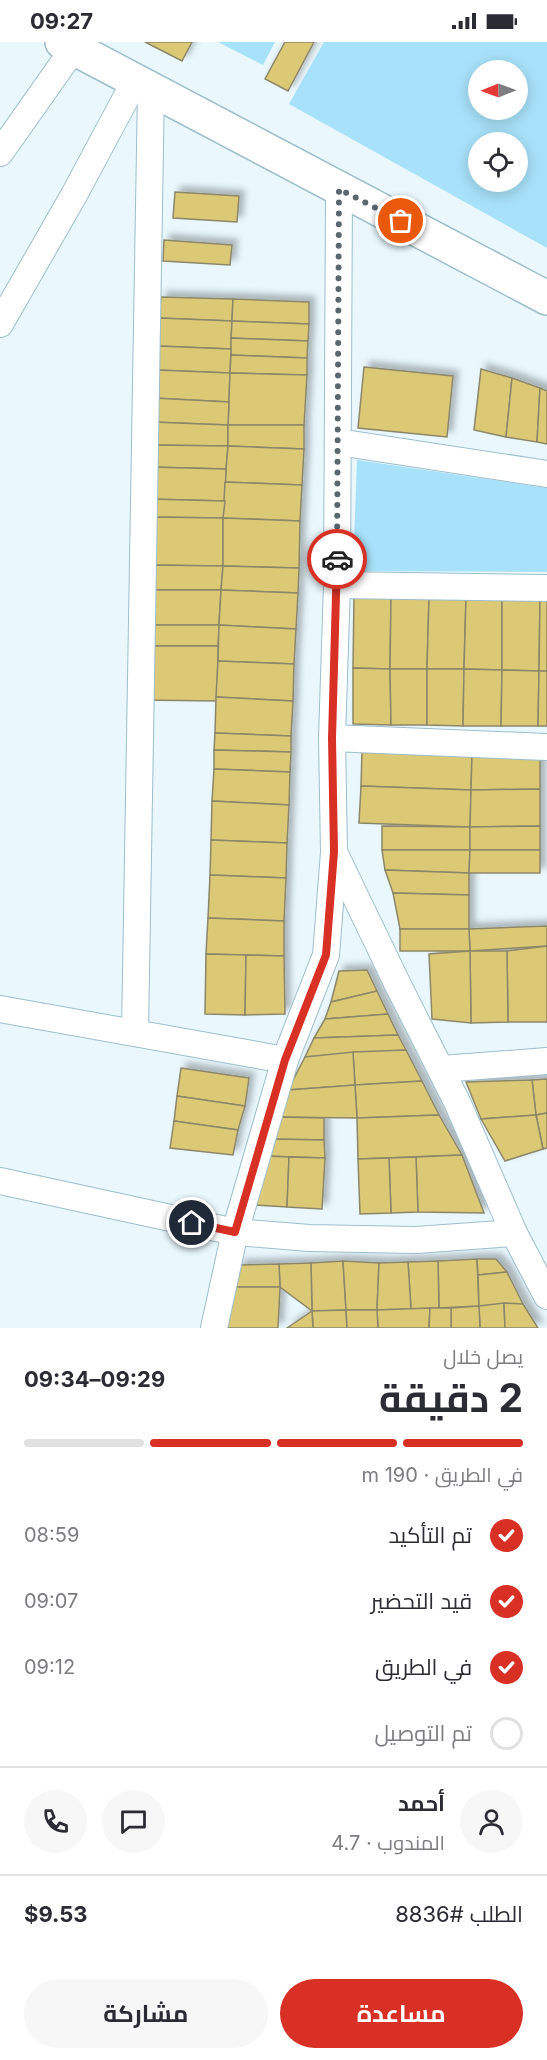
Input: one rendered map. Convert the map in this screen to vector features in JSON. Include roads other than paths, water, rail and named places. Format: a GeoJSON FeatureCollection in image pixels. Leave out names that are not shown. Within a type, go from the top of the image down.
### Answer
{"type":"FeatureCollection","features":[{"type":"Feature","properties":{"kind":"street"},"geometry":{"type":"LineString","coordinates":[[0,153],[68,45],[547,298]]}},
{"type":"Feature","properties":{"kind":"street"},"geometry":{"type":"LineString","coordinates":[[0,324],[75,195],[143,85]]}},
{"type":"Feature","properties":{"kind":"street"},"geometry":{"type":"LineString","coordinates":[[135,1033],[143,85]]}},
{"type":"Feature","properties":{"kind":"street"},"geometry":{"type":"LineString","coordinates":[[214,1328],[235,1232],[285,1060],[326,955],[334,852],[332,738],[337,585],[339,189]]}},
{"type":"Feature","properties":{"kind":"street"},"geometry":{"type":"LineString","coordinates":[[338,442],[547,474]]}},
{"type":"Feature","properties":{"kind":"street"},"geometry":{"type":"LineString","coordinates":[[337,585],[547,588]]}},
{"type":"Feature","properties":{"kind":"street"},"geometry":{"type":"LineString","coordinates":[[332,738],[547,747]]}},
{"type":"Feature","properties":{"kind":"street"},"geometry":{"type":"LineString","coordinates":[[334,852],[458,1104],[514,1233],[547,1296]]}},
{"type":"Feature","properties":{"kind":"street"},"geometry":{"type":"LineString","coordinates":[[0,1009],[285,1060]]}},
{"type":"Feature","properties":{"kind":"street"},"geometry":{"type":"LineString","coordinates":[[441,1069],[547,1061]]}},
{"type":"Feature","properties":{"kind":"street"},"geometry":{"type":"LineString","coordinates":[[0,1181],[235,1232],[309,1238],[416,1239],[514,1233]]}}]}
